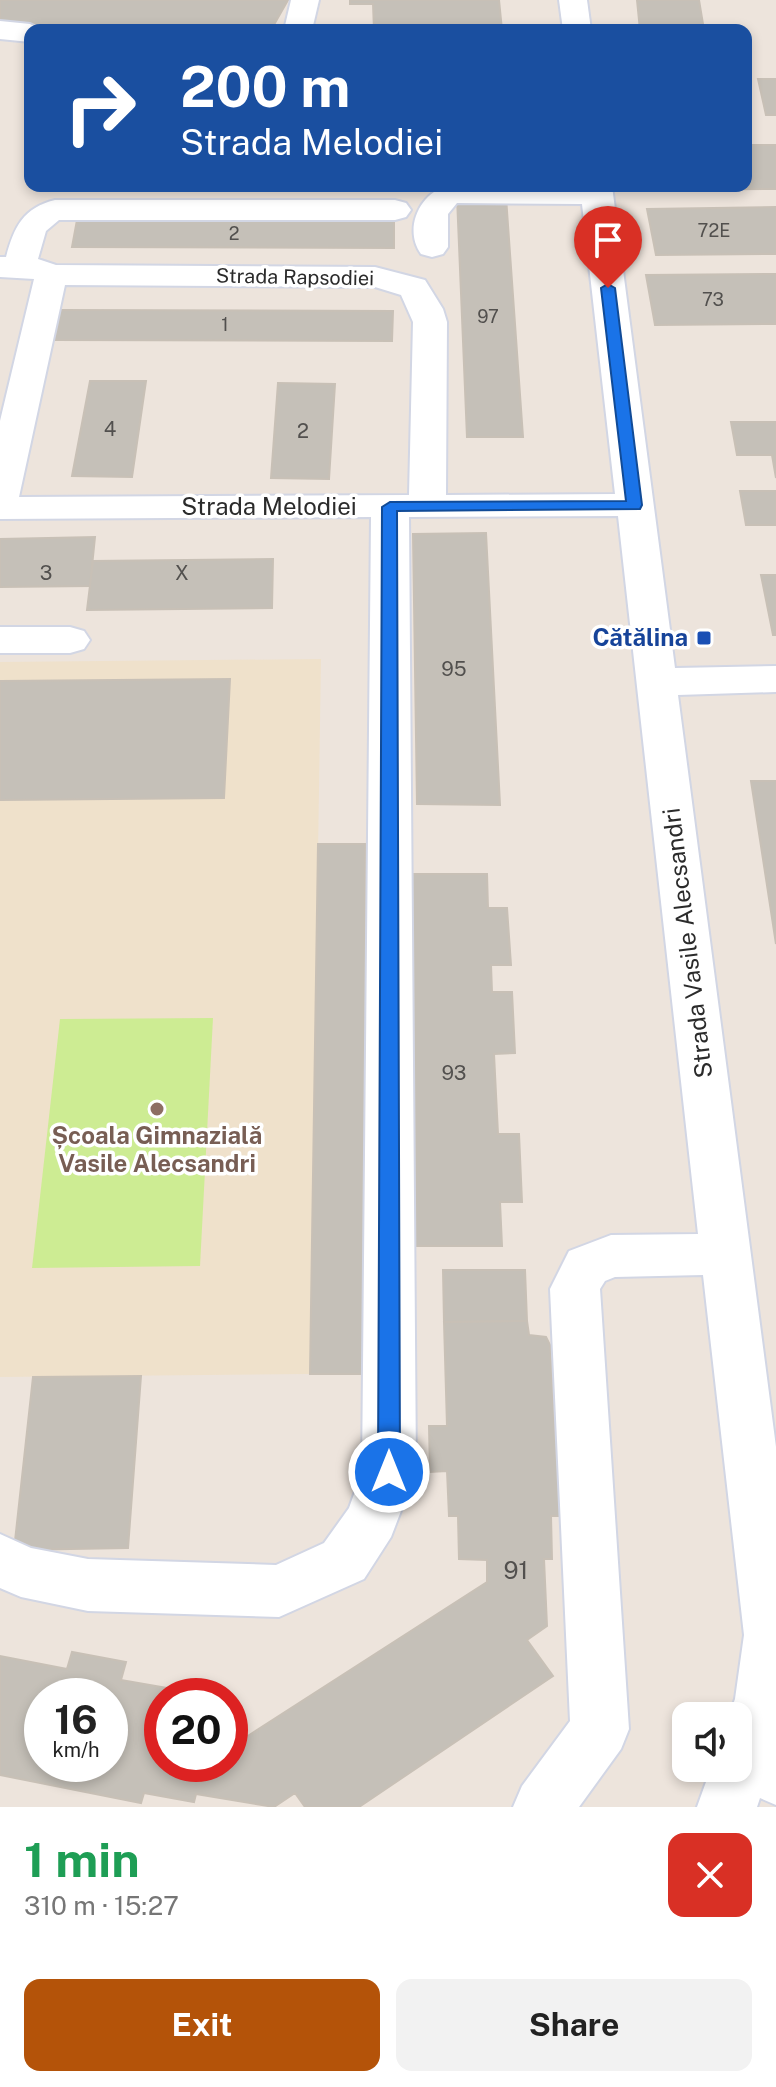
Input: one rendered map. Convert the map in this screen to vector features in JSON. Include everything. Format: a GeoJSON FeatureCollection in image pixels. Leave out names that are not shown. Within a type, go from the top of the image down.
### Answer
{"type":"FeatureCollection","features":[{"type":"Feature","properties":{"kind":"street"},"geometry":{"type":"LineString","coordinates":[[299,24],[305,0]]}},
{"type":"Feature","properties":{"kind":"street"},"geometry":{"type":"LineString","coordinates":[[573,0],[576,24]]}},
{"type":"Feature","properties":{"kind":"street"},"geometry":{"type":"LineString","coordinates":[[0,30],[24,32]]}},
{"type":"Feature","properties":{"kind":"street"},"geometry":{"type":"LineString","coordinates":[[432,247],[433,206],[439,198],[453,194],[524,192]]}},
{"type":"Feature","properties":{"kind":"street","name":"Strada Vasile Alecsandri"},"geometry":{"type":"LineString","coordinates":[[596,192],[772,1635],[764,1699],[727,1807]]}},
{"type":"Feature","properties":{"kind":"street"},"geometry":{"type":"LineString","coordinates":[[0,498],[24,269],[33,223],[39,215],[55,210],[395,210]]}},
{"type":"Feature","properties":{"kind":"street","name":"Strada Rapsodiei"},"geometry":{"type":"LineString","coordinates":[[24,269],[375,277],[402,281],[416,288],[425,302],[430,322],[408,506]]}},
{"type":"Feature","properties":{"kind":"street","name":"Strada Melodiei"},"geometry":{"type":"LineString","coordinates":[[0,508],[635,505]]}},
{"type":"Feature","properties":{"kind":"street"},"geometry":{"type":"LineString","coordinates":[[0,1559],[21,1571],[88,1585],[279,1591],[344,1561],[372,1520],[389,1472],[408,506]]}},
{"type":"Feature","properties":{"kind":"street"},"geometry":{"type":"LineString","coordinates":[[0,640],[70,640]]}},
{"type":"Feature","properties":{"kind":"street"},"geometry":{"type":"LineString","coordinates":[[656,682],[776,679]]}},
{"type":"Feature","properties":{"kind":"street"},"geometry":{"type":"LineString","coordinates":[[543,1807],[600,1729],[575,1289],[587,1266],[611,1256],[726,1254]]}},
{"type":"Feature","properties":{"kind":"street","name":"Strada Vasile Alecsandri"},"geometry":{"type":"LineString","coordinates":[[764,1699],[776,1776]]}},
{"type":"Feature","properties":{"kind":"shaded area","name":"Școala Gimnazială Vasile Alecsandri"},"geometry":{"type":"Polygon","coordinates":[[[321,659],[310,1374],[0,1377],[0,662],[321,659]]]}},
{"type":"Feature","properties":{"kind":"green space"},"geometry":{"type":"Polygon","coordinates":[[[213,1018],[200,1266],[32,1268],[60,1019],[213,1018]]]}},
{"type":"Feature","properties":{"kind":"building"},"geometry":{"type":"Polygon","coordinates":[[[0,0],[288,0],[274,24],[24,26],[0,23],[0,0]]]}},
{"type":"Feature","properties":{"kind":"building"},"geometry":{"type":"Polygon","coordinates":[[[350,0],[499,0],[501,24],[374,24],[373,4],[350,4],[350,0]]]}},
{"type":"Feature","properties":{"kind":"building"},"geometry":{"type":"Polygon","coordinates":[[[637,0],[699,0],[703,24],[639,24],[637,0]]]}},
{"type":"Feature","properties":{"kind":"building"},"geometry":{"type":"Polygon","coordinates":[[[758,79],[776,79],[776,115],[766,115],[758,79]]]}},
{"type":"Feature","properties":{"kind":"building"},"geometry":{"type":"Polygon","coordinates":[[[752,145],[776,145],[776,189],[752,189],[752,145]]]}},
{"type":"Feature","properties":{"kind":"building"},"geometry":{"type":"Polygon","coordinates":[[[457,197],[506,197],[523,437],[467,437],[457,197]]]}},
{"type":"Feature","properties":{"kind":"building"},"geometry":{"type":"Polygon","coordinates":[[[776,207],[776,254],[656,255],[647,209],[776,207]]]}},
{"type":"Feature","properties":{"kind":"building"},"geometry":{"type":"Polygon","coordinates":[[[77,220],[394,221],[394,248],[72,247],[77,220]]]}},
{"type":"Feature","properties":{"kind":"building"},"geometry":{"type":"Polygon","coordinates":[[[776,274],[776,324],[655,325],[646,275],[776,274]]]}},
{"type":"Feature","properties":{"kind":"building"},"geometry":{"type":"Polygon","coordinates":[[[59,310],[393,311],[392,341],[54,340],[59,310]]]}},
{"type":"Feature","properties":{"kind":"building"},"geometry":{"type":"Polygon","coordinates":[[[90,381],[146,381],[132,477],[72,476],[90,381]]]}},
{"type":"Feature","properties":{"kind":"building"},"geometry":{"type":"Polygon","coordinates":[[[278,383],[335,384],[329,479],[271,478],[278,383]]]}},
{"type":"Feature","properties":{"kind":"building"},"geometry":{"type":"Polygon","coordinates":[[[731,422],[776,422],[776,478],[772,455],[737,455],[731,422]]]}},
{"type":"Feature","properties":{"kind":"building"},"geometry":{"type":"Polygon","coordinates":[[[740,491],[776,491],[776,525],[746,525],[740,491]]]}},
{"type":"Feature","properties":{"kind":"building"},"geometry":{"type":"Polygon","coordinates":[[[486,533],[500,805],[417,804],[413,534],[486,533]]]}},
{"type":"Feature","properties":{"kind":"building"},"geometry":{"type":"Polygon","coordinates":[[[95,537],[90,586],[0,587],[0,539],[95,537]]]}},
{"type":"Feature","properties":{"kind":"building"},"geometry":{"type":"Polygon","coordinates":[[[273,559],[272,608],[87,610],[93,561],[273,559]]]}},
{"type":"Feature","properties":{"kind":"building"},"geometry":{"type":"Polygon","coordinates":[[[761,575],[776,575],[776,635],[773,635],[761,575]]]}},
{"type":"Feature","properties":{"kind":"building"},"geometry":{"type":"Polygon","coordinates":[[[230,679],[224,798],[0,800],[0,681],[230,679]]]}},
{"type":"Feature","properties":{"kind":"building"},"geometry":{"type":"Polygon","coordinates":[[[751,781],[776,781],[776,944],[751,781]]]}},
{"type":"Feature","properties":{"kind":"building"},"geometry":{"type":"Polygon","coordinates":[[[318,844],[365,844],[367,1374],[310,1374],[318,844]]]}},
{"type":"Feature","properties":{"kind":"building"},"geometry":{"type":"Polygon","coordinates":[[[411,874],[487,874],[488,908],[507,908],[511,965],[491,965],[492,992],[512,992],[515,1053],[494,1054],[498,1134],[519,1134],[522,1202],[500,1202],[502,1246],[415,1246],[411,874]]]}},
{"type":"Feature","properties":{"kind":"building"},"geometry":{"type":"Polygon","coordinates":[[[443,1270],[525,1270],[527,1321],[444,1322],[443,1270]]]}},
{"type":"Feature","properties":{"kind":"building"},"geometry":{"type":"Polygon","coordinates":[[[527,1321],[529,1335],[546,1337],[550,1345],[560,1516],[551,1516],[552,1559],[544,1559],[547,1626],[527,1640],[553,1676],[359,1807],[305,1807],[295,1793],[274,1807],[196,1794],[194,1802],[144,1793],[141,1803],[35,1782],[128,1782],[128,1681],[144,1684],[144,1782],[248,1782],[248,1736],[487,1582],[487,1560],[459,1559],[458,1516],[449,1516],[447,1471],[430,1472],[429,1426],[447,1426],[444,1322],[527,1321]]]}},
{"type":"Feature","properties":{"kind":"building"},"geometry":{"type":"Polygon","coordinates":[[[141,1376],[128,1548],[14,1550],[33,1377],[141,1376]]]}},
{"type":"Feature","properties":{"kind":"building"},"geometry":{"type":"Polygon","coordinates":[[[72,1652],[126,1662],[122,1678],[24,1678],[24,1780],[0,1775],[0,1656],[67,1669],[72,1652]]]}},
{"type":"Feature","properties":{"kind":"place","name":"Cătălina"},"geometry":{"type":"Point","coordinates":[704,638]}},
{"type":"Feature","properties":{"kind":"place","name":"Școala Gimnazială Vasile Alecsandri"},"geometry":{"type":"Point","coordinates":[157,1109]}},
{"type":"Feature","properties":{"kind":"route"},"geometry":{"type":"LineString","coordinates":[[389,1472],[390,507],[635,505],[608,288]]}}]}
